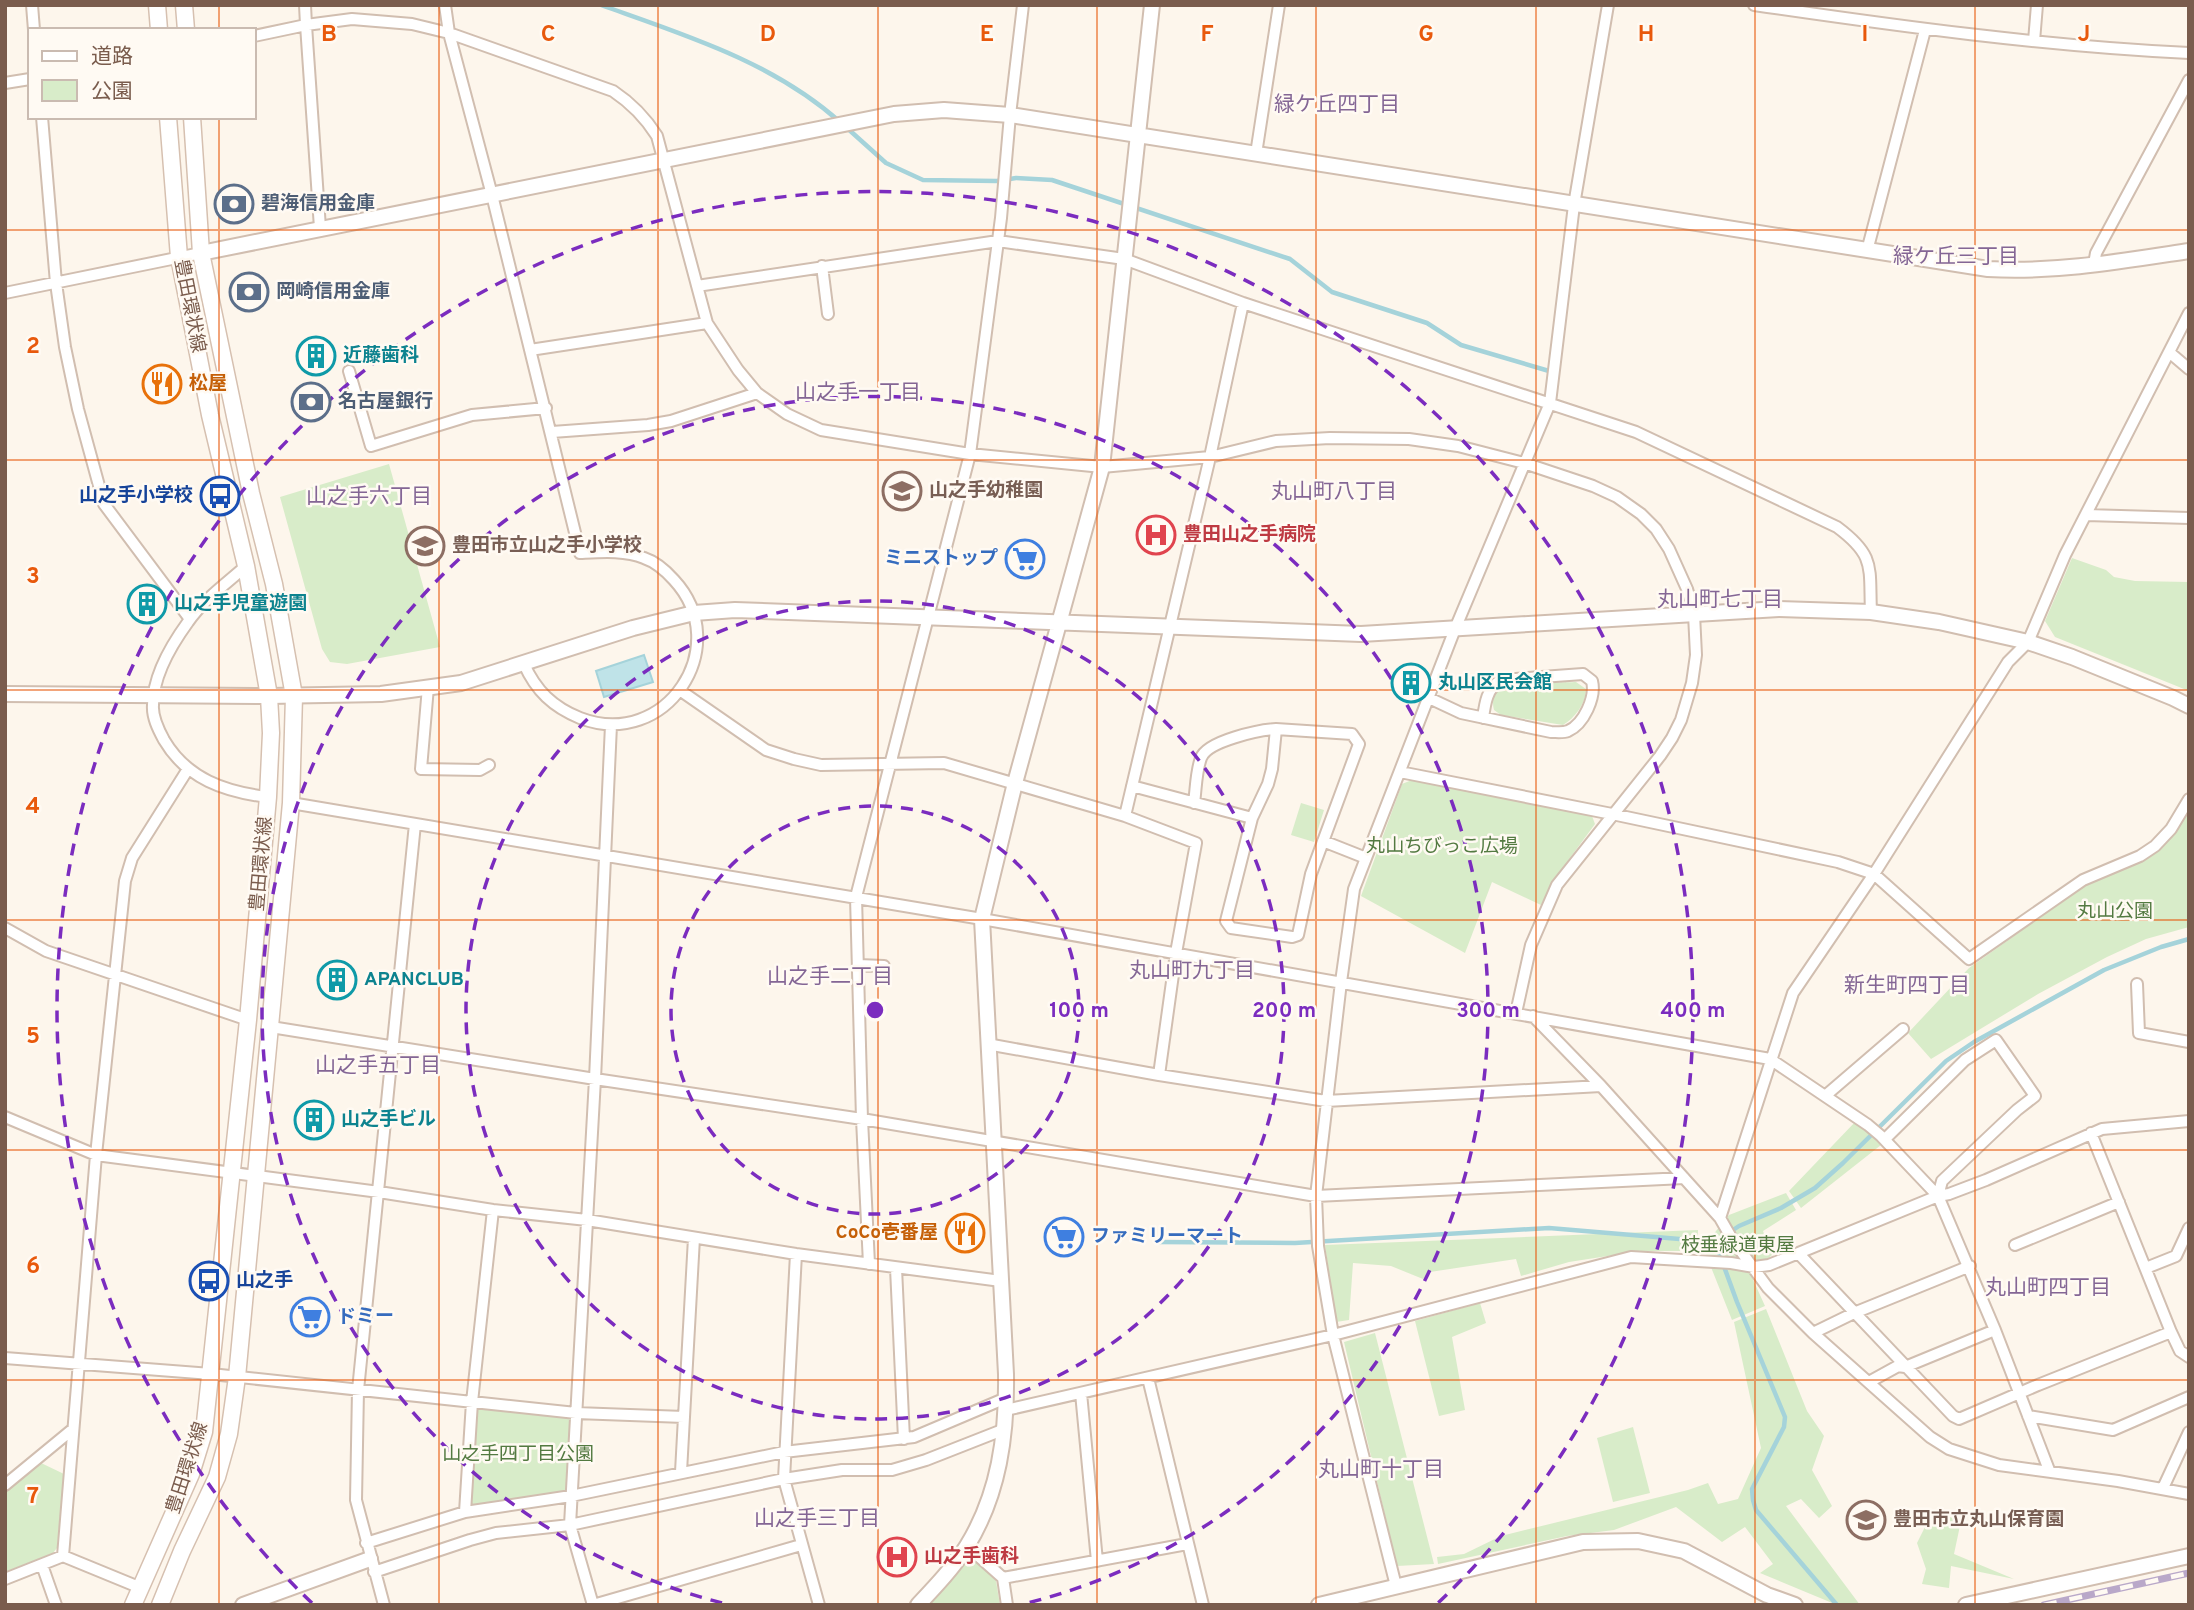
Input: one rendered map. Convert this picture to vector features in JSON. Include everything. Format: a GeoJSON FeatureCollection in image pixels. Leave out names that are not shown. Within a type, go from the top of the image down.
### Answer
{"type":"FeatureCollection","features":[{"type":"Feature","properties":{"kind":"main road"},"geometry":{"type":"LineString","coordinates":[[157,5],[159,28]]}},
{"type":"Feature","properties":{"kind":"main road"},"geometry":{"type":"LineString","coordinates":[[184,5],[186,28]]}},
{"type":"Feature","properties":{"kind":"main road","name":"豊田環状線"},"geometry":{"type":"LineString","coordinates":[[133,1605],[191,1474],[204,1432],[248,1020],[268,797],[271,733],[270,696],[246,566],[210,415],[180,257],[168,119]]}},
{"type":"Feature","properties":{"kind":"main road","name":"豊田環状線"},"geometry":{"type":"LineString","coordinates":[[160,1605],[217,1477],[229,1434],[257,1177],[291,803],[294,696],[274,584],[251,494],[201,253],[192,119]]}},
{"type":"Feature","properties":{"kind":"street"},"geometry":{"type":"LineString","coordinates":[[33,5],[34,28]]}},
{"type":"Feature","properties":{"kind":"street"},"geometry":{"type":"LineString","coordinates":[[305,5],[320,228]]}},
{"type":"Feature","properties":{"kind":"street"},"geometry":{"type":"LineString","coordinates":[[445,5],[449,33],[546,408],[580,553],[633,554],[658,565],[679,585],[694,613],[697,628],[692,666],[681,691],[647,717],[628,723],[611,725],[584,719],[557,707],[539,691],[524,664]]}},
{"type":"Feature","properties":{"kind":"street"},"geometry":{"type":"LineString","coordinates":[[869,1264],[856,898],[970,454],[1002,218],[1010,115],[1023,5]]}},
{"type":"Feature","properties":{"kind":"street"},"geometry":{"type":"LineString","coordinates":[[919,1605],[967,1546],[991,1498],[1005,1429],[1001,1281],[982,919],[1015,783],[1102,467],[1152,5]]}},
{"type":"Feature","properties":{"kind":"street"},"geometry":{"type":"LineString","coordinates":[[1256,154],[1279,5]]}},
{"type":"Feature","properties":{"kind":"street"},"geometry":{"type":"LineString","coordinates":[[1396,1586],[1333,1335],[1318,1246],[1316,1196],[1341,982],[1354,890],[1455,629],[1550,403],[1574,205],[1608,5]]}},
{"type":"Feature","properties":{"kind":"street"},"geometry":{"type":"LineString","coordinates":[[1754,5],[1925,30],[2120,50],[2189,53]]}},
{"type":"Feature","properties":{"kind":"street"},"geometry":{"type":"LineString","coordinates":[[2034,41],[2036,5]]}},
{"type":"Feature","properties":{"kind":"street"},"geometry":{"type":"LineString","coordinates":[[256,36],[352,19],[412,24],[449,33],[613,91],[627,101],[657,135],[707,323],[757,393],[787,414],[821,430],[970,454],[1102,467],[1210,457],[1276,441],[1330,438],[1409,439],[1458,446],[1524,463],[1593,486],[1618,497],[1641,514],[1669,549],[1687,589],[1694,614],[1696,655],[1692,683],[1681,720],[1660,756],[1557,885],[1531,945],[1516,1013]]}},
{"type":"Feature","properties":{"kind":"street"},"geometry":{"type":"LineString","coordinates":[[1867,251],[1925,30]]}},
{"type":"Feature","properties":{"kind":"street"},"geometry":{"type":"LineString","coordinates":[[5,83],[28,79]]}},
{"type":"Feature","properties":{"kind":"street"},"geometry":{"type":"LineString","coordinates":[[2094,264],[2096,253],[2189,80]]}},
{"type":"Feature","properties":{"kind":"street"},"geometry":{"type":"LineString","coordinates":[[5,293],[320,228],[918,111],[961,110],[1010,115],[1988,269],[2022,271],[2189,251]]}},
{"type":"Feature","properties":{"kind":"street"},"geometry":{"type":"LineString","coordinates":[[42,119],[56,283],[65,347],[78,409],[104,504],[190,619]]}},
{"type":"Feature","properties":{"kind":"street"},"geometry":{"type":"LineString","coordinates":[[697,286],[998,241],[1124,259],[1243,303],[1636,432],[1837,527],[1857,542],[1869,566],[1871,612]]}},
{"type":"Feature","properties":{"kind":"street"},"geometry":{"type":"LineString","coordinates":[[821,266],[828,314]]}},
{"type":"Feature","properties":{"kind":"street"},"geometry":{"type":"LineString","coordinates":[[1125,816],[1210,457],[1243,303]]}},
{"type":"Feature","properties":{"kind":"street"},"geometry":{"type":"LineString","coordinates":[[1721,1220],[1793,993],[1874,874],[2008,662],[2028,642],[2065,555],[2189,313]]}},
{"type":"Feature","properties":{"kind":"street"},"geometry":{"type":"LineString","coordinates":[[530,350],[707,323]]}},
{"type":"Feature","properties":{"kind":"street"},"geometry":{"type":"LineString","coordinates":[[2169,352],[2189,369]]}},
{"type":"Feature","properties":{"kind":"street"},"geometry":{"type":"LineString","coordinates":[[349,371],[371,446],[472,415],[546,408]]}},
{"type":"Feature","properties":{"kind":"street"},"geometry":{"type":"LineString","coordinates":[[552,432],[671,421],[757,393]]}},
{"type":"Feature","properties":{"kind":"street"},"geometry":{"type":"LineString","coordinates":[[2085,515],[2189,518]]}},
{"type":"Feature","properties":{"kind":"street"},"geometry":{"type":"LineString","coordinates":[[246,566],[190,619],[172,646],[152,707],[155,720],[172,751],[188,769],[205,781],[268,797]]}},
{"type":"Feature","properties":{"kind":"street"},"geometry":{"type":"LineString","coordinates":[[5,694],[294,696],[362,695],[428,688],[461,683],[633,628],[694,613],[735,610],[1361,634],[1779,609],[1871,612],[1939,622],[2028,642],[2097,667],[2189,706]]}},
{"type":"Feature","properties":{"kind":"street"},"geometry":{"type":"LineString","coordinates":[[1429,698],[1461,713],[1483,718],[1551,732],[1560,733],[1569,731],[1591,702],[1592,681],[1583,674],[1501,680],[1491,688],[1485,702],[1483,718]]}},
{"type":"Feature","properties":{"kind":"street"},"geometry":{"type":"LineString","coordinates":[[428,688],[421,769],[480,770],[489,765]]}},
{"type":"Feature","properties":{"kind":"street"},"geometry":{"type":"LineString","coordinates":[[681,691],[766,750],[794,760],[821,765],[944,763],[1125,816],[1196,843],[1159,1075]]}},
{"type":"Feature","properties":{"kind":"street"},"geometry":{"type":"LineString","coordinates":[[611,725],[595,1079],[570,1525],[593,1605],[802,1545]]}},
{"type":"Feature","properties":{"kind":"street"},"geometry":{"type":"LineString","coordinates":[[1194,803],[1201,757],[1217,743],[1276,729],[1352,734],[1359,744],[1311,874],[1298,935],[1292,937],[1231,928],[1226,921],[1252,818],[1272,769],[1276,729]]}},
{"type":"Feature","properties":{"kind":"street"},"geometry":{"type":"LineString","coordinates":[[63,1556],[96,1155],[122,901],[132,858],[188,769]]}},
{"type":"Feature","properties":{"kind":"street"},"geometry":{"type":"LineString","coordinates":[[1400,772],[1838,862],[1874,874],[1969,959],[2084,880],[2140,856],[2155,846],[2171,829],[2189,799]]}},
{"type":"Feature","properties":{"kind":"street"},"geometry":{"type":"LineString","coordinates":[[1132,786],[1252,818]]}},
{"type":"Feature","properties":{"kind":"street"},"geometry":{"type":"LineString","coordinates":[[291,803],[982,919],[1770,1059],[1868,1125],[1938,1196],[1995,1330],[2049,1470]]}},
{"type":"Feature","properties":{"kind":"street"},"geometry":{"type":"LineString","coordinates":[[384,1605],[356,1500],[358,1390],[415,824]]}},
{"type":"Feature","properties":{"kind":"street"},"geometry":{"type":"LineString","coordinates":[[1323,841],[1366,858]]}},
{"type":"Feature","properties":{"kind":"street"},"geometry":{"type":"LineString","coordinates":[[5,928],[46,951],[248,1020]]}},
{"type":"Feature","properties":{"kind":"street"},"geometry":{"type":"LineString","coordinates":[[858,965],[884,966]]}},
{"type":"Feature","properties":{"kind":"street"},"geometry":{"type":"LineString","coordinates":[[2137,984],[2139,1033],[2189,1042]]}},
{"type":"Feature","properties":{"kind":"street"},"geometry":{"type":"LineString","coordinates":[[1533,1016],[1721,1220],[1768,1288],[1813,1333],[1930,1437],[1949,1449],[1999,1465],[2049,1470],[2189,1494]]}},
{"type":"Feature","properties":{"kind":"street"},"geometry":{"type":"LineString","coordinates":[[271,1027],[862,1119],[1316,1196],[1684,1178]]}},
{"type":"Feature","properties":{"kind":"street"},"geometry":{"type":"LineString","coordinates":[[1825,1096],[1903,1029]]}},
{"type":"Feature","properties":{"kind":"street"},"geometry":{"type":"LineString","coordinates":[[1882,1137],[1965,1060],[1996,1040],[2035,1096],[1942,1181],[1938,1196]]}},
{"type":"Feature","properties":{"kind":"street"},"geometry":{"type":"LineString","coordinates":[[987,1044],[1326,1101],[1601,1087]]}},
{"type":"Feature","properties":{"kind":"street"},"geometry":{"type":"LineString","coordinates":[[5,1117],[96,1155],[379,1192],[493,1210],[587,1220],[796,1254],[1001,1281]]}},
{"type":"Feature","properties":{"kind":"street"},"geometry":{"type":"LineString","coordinates":[[366,1543],[465,1512],[571,1496],[784,1452],[904,1438],[1006,1404],[1081,1393],[1333,1335],[1631,1257],[1731,1263],[1754,1267],[1769,1265],[1938,1196],[1986,1180],[2102,1129],[2189,1121]]}},
{"type":"Feature","properties":{"kind":"street"},"geometry":{"type":"LineString","coordinates":[[2091,1133],[2171,1332],[2180,1351],[2189,1357]]}},
{"type":"Feature","properties":{"kind":"street"},"geometry":{"type":"LineString","coordinates":[[2015,1245],[2119,1202]]}},
{"type":"Feature","properties":{"kind":"street"},"geometry":{"type":"LineString","coordinates":[[465,1512],[472,1402],[493,1210]]}},
{"type":"Feature","properties":{"kind":"street"},"geometry":{"type":"LineString","coordinates":[[2146,1268],[2176,1256],[2189,1228]]}},
{"type":"Feature","properties":{"kind":"street"},"geometry":{"type":"LineString","coordinates":[[681,1472],[694,1238]]}},
{"type":"Feature","properties":{"kind":"street"},"geometry":{"type":"LineString","coordinates":[[796,1254],[784,1479],[818,1605]]}},
{"type":"Feature","properties":{"kind":"street"},"geometry":{"type":"LineString","coordinates":[[1799,1254],[1953,1416],[1959,1419],[2171,1332]]}},
{"type":"Feature","properties":{"kind":"street"},"geometry":{"type":"LineString","coordinates":[[1813,1333],[1854,1313],[1969,1266]]}},
{"type":"Feature","properties":{"kind":"street"},"geometry":{"type":"LineString","coordinates":[[896,1268],[904,1438]]}},
{"type":"Feature","properties":{"kind":"street"},"geometry":{"type":"LineString","coordinates":[[1869,1382],[1898,1366],[1906,1367],[1995,1330]]}},
{"type":"Feature","properties":{"kind":"street"},"geometry":{"type":"LineString","coordinates":[[5,1358],[211,1374],[576,1413],[684,1417]]}},
{"type":"Feature","properties":{"kind":"street"},"geometry":{"type":"LineString","coordinates":[[1148,1378],[1203,1605]]}},
{"type":"Feature","properties":{"kind":"street"},"geometry":{"type":"LineString","coordinates":[[1081,1393],[1097,1561]]}},
{"type":"Feature","properties":{"kind":"street"},"geometry":{"type":"LineString","coordinates":[[2028,1416],[2113,1430],[2189,1396]]}},
{"type":"Feature","properties":{"kind":"street"},"geometry":{"type":"LineString","coordinates":[[5,1485],[73,1429]]}},
{"type":"Feature","properties":{"kind":"street"},"geometry":{"type":"LineString","coordinates":[[243,1605],[372,1565],[496,1534],[570,1525],[784,1479],[842,1470],[892,1470],[926,1460],[1005,1429]]}},
{"type":"Feature","properties":{"kind":"street"},"geometry":{"type":"LineString","coordinates":[[2163,1488],[2189,1432]]}},
{"type":"Feature","properties":{"kind":"street"},"geometry":{"type":"LineString","coordinates":[[1319,1605],[1583,1542],[1638,1541],[1684,1551],[1767,1595],[1795,1605]]}},
{"type":"Feature","properties":{"kind":"street"},"geometry":{"type":"LineString","coordinates":[[1003,1578],[1187,1545]]}},
{"type":"Feature","properties":{"kind":"street"},"geometry":{"type":"LineString","coordinates":[[967,1546],[1003,1578],[1007,1605]]}},
{"type":"Feature","properties":{"kind":"street"},"geometry":{"type":"LineString","coordinates":[[5,1579],[63,1556],[141,1588]]}},
{"type":"Feature","properties":{"kind":"street"},"geometry":{"type":"LineString","coordinates":[[1966,1605],[2189,1556]]}},
{"type":"Feature","properties":{"kind":"street"},"geometry":{"type":"LineString","coordinates":[[42,1564],[56,1605]]}},
{"type":"Feature","properties":{"kind":"green space"},"geometry":{"type":"Polygon","coordinates":[[[389,464],[440,647],[347,664],[330,662],[322,649],[280,497],[389,464]]]}},
{"type":"Feature","properties":{"kind":"green space"},"geometry":{"type":"Polygon","coordinates":[[[2072,558],[2106,570],[2114,577],[2135,581],[2189,582],[2189,691],[2055,637],[2045,621],[2072,558]]]}},
{"type":"Feature","properties":{"kind":"green space"},"geometry":{"type":"Polygon","coordinates":[[[1576,682],[1586,689],[1584,700],[1576,714],[1563,725],[1501,715],[1494,710],[1495,693],[1503,686],[1576,682]]]}},
{"type":"Feature","properties":{"kind":"green space","name":"丸山ちびっこ広場"},"geometry":{"type":"Polygon","coordinates":[[[1412,780],[1592,816],[1595,824],[1553,881],[1541,905],[1492,882],[1465,953],[1361,896],[1402,784],[1412,780]]]}},
{"type":"Feature","properties":{"kind":"green space"},"geometry":{"type":"Polygon","coordinates":[[[1301,803],[1324,810],[1314,842],[1291,835],[1301,803]]]}},
{"type":"Feature","properties":{"kind":"green space","name":"丸山公園"},"geometry":{"type":"Polygon","coordinates":[[[2189,811],[2189,927],[2146,939],[2107,957],[2038,994],[1931,1059],[1908,1033],[1969,968],[2084,886],[2155,852],[2178,829],[2189,811]]]}},
{"type":"Feature","properties":{"kind":"green space"},"geometry":{"type":"Polygon","coordinates":[[[1856,1121],[1881,1145],[1801,1208],[1789,1191],[1856,1121]]]}},
{"type":"Feature","properties":{"kind":"green space","name":"枝垂緑道東屋"},"geometry":{"type":"Polygon","coordinates":[[[1786,1193],[1796,1210],[1763,1231],[1772,1255],[1750,1273],[1765,1306],[1732,1320],[1703,1247],[1729,1215],[1786,1193]]]}},
{"type":"Feature","properties":{"kind":"green space"},"geometry":{"type":"Polygon","coordinates":[[[1698,1230],[1697,1251],[1640,1251],[1569,1262],[1521,1276],[1516,1259],[1430,1272],[1423,1279],[1391,1266],[1353,1263],[1349,1320],[1336,1322],[1325,1245],[1698,1230]]]}},
{"type":"Feature","properties":{"kind":"green space"},"geometry":{"type":"Polygon","coordinates":[[[1480,1303],[1486,1323],[1452,1337],[1465,1410],[1439,1416],[1415,1321],[1480,1303]]]}},
{"type":"Feature","properties":{"kind":"green space"},"geometry":{"type":"Polygon","coordinates":[[[1766,1309],[1807,1411],[1824,1436],[1812,1470],[1832,1506],[1819,1518],[1801,1499],[1786,1506],[1860,1605],[1837,1605],[1760,1573],[1773,1564],[1745,1527],[1722,1542],[1676,1507],[1614,1530],[1567,1536],[1438,1564],[1437,1557],[1464,1554],[1501,1536],[1708,1483],[1718,1504],[1738,1499],[1761,1448],[1734,1322],[1766,1309]]]}},
{"type":"Feature","properties":{"kind":"green space"},"geometry":{"type":"Polygon","coordinates":[[[1375,1333],[1434,1564],[1397,1566],[1344,1342],[1375,1333]]]}},
{"type":"Feature","properties":{"kind":"green space","name":"山之手四丁目公園"},"geometry":{"type":"Polygon","coordinates":[[[475,1405],[573,1415],[568,1494],[469,1507],[475,1405]]]}},
{"type":"Feature","properties":{"kind":"green space"},"geometry":{"type":"Polygon","coordinates":[[[1633,1427],[1650,1493],[1613,1502],[1597,1438],[1633,1427]]]}},
{"type":"Feature","properties":{"kind":"green space"},"geometry":{"type":"Polygon","coordinates":[[[39,1462],[64,1474],[57,1548],[53,1553],[5,1572],[5,1490],[39,1462]]]}},
{"type":"Feature","properties":{"kind":"green space"},"geometry":{"type":"Polygon","coordinates":[[[1933,1511],[1961,1521],[1954,1554],[2014,1579],[1951,1566],[1949,1588],[1922,1584],[1926,1569],[1917,1543],[1933,1511]]]}},
{"type":"Feature","properties":{"kind":"green space"},"geometry":{"type":"Polygon","coordinates":[[[966,1556],[974,1559],[996,1581],[1000,1605],[925,1605],[966,1556]]]}},
{"type":"Feature","properties":{"kind":"water"},"geometry":{"type":"Polygon","coordinates":[[[644,655],[653,682],[604,697],[596,671],[644,655]]]}},
{"type":"Feature","properties":{"kind":"waterway"},"geometry":{"type":"LineString","coordinates":[[601,5],[727,52],[786,83],[840,122]]}},
{"type":"Feature","properties":{"kind":"waterway"},"geometry":{"type":"LineString","coordinates":[[847,128],[886,163],[923,180],[1052,180],[1290,259],[1332,292],[1427,323],[1461,345],[1549,371]]}},
{"type":"Feature","properties":{"kind":"waterway"},"geometry":{"type":"LineString","coordinates":[[1157,1242],[1295,1243],[1549,1228],[1715,1242],[1739,1226],[1781,1208],[1815,1188],[1946,1061],[1974,1042],[2104,970],[2189,939]]}},
{"type":"Feature","properties":{"kind":"waterway"},"geometry":{"type":"LineString","coordinates":[[1715,1242],[1785,1417],[1784,1427],[1752,1489],[1756,1510],[1837,1605]]}},
{"type":"Feature","properties":{"kind":"railway"},"geometry":{"type":"LineString","coordinates":[[2044,1605],[2189,1573]]}},
{"type":"Feature","properties":{"kind":"place","name":"碧海信用金庫"},"geometry":{"type":"Point","coordinates":[234,204]}},
{"type":"Feature","properties":{"kind":"place","name":"岡崎信用金庫"},"geometry":{"type":"Point","coordinates":[249,292]}},
{"type":"Feature","properties":{"kind":"place","name":"近藤歯科"},"geometry":{"type":"Point","coordinates":[316,356]}},
{"type":"Feature","properties":{"kind":"place","name":"松屋"},"geometry":{"type":"Point","coordinates":[162,384]}},
{"type":"Feature","properties":{"kind":"place","name":"名古屋銀行"},"geometry":{"type":"Point","coordinates":[311,402]}},
{"type":"Feature","properties":{"kind":"place","name":"山之手幼稚園"},"geometry":{"type":"Point","coordinates":[902,491]}},
{"type":"Feature","properties":{"kind":"place","name":"山之手小学校"},"geometry":{"type":"Point","coordinates":[220,496]}},
{"type":"Feature","properties":{"kind":"place","name":"豊田山之手病院"},"geometry":{"type":"Point","coordinates":[1156,535]}},
{"type":"Feature","properties":{"kind":"place","name":"豊田市立山之手小学校"},"geometry":{"type":"Point","coordinates":[425,546]}},
{"type":"Feature","properties":{"kind":"place","name":"ミニストップ"},"geometry":{"type":"Point","coordinates":[1025,559]}},
{"type":"Feature","properties":{"kind":"place","name":"山之手児童遊園"},"geometry":{"type":"Point","coordinates":[147,604]}},
{"type":"Feature","properties":{"kind":"place","name":"丸山区民会館"},"geometry":{"type":"Point","coordinates":[1411,683]}},
{"type":"Feature","properties":{"kind":"place","name":"APANCLUB"},"geometry":{"type":"Point","coordinates":[337,980]}},
{"type":"Feature","properties":{"kind":"place","name":"山之手ビル"},"geometry":{"type":"Point","coordinates":[314,1120]}},
{"type":"Feature","properties":{"kind":"place","name":"CoCo壱番屋"},"geometry":{"type":"Point","coordinates":[965,1233]}},
{"type":"Feature","properties":{"kind":"place","name":"ファミリーマート"},"geometry":{"type":"Point","coordinates":[1064,1237]}},
{"type":"Feature","properties":{"kind":"place","name":"山之手"},"geometry":{"type":"Point","coordinates":[209,1281]}},
{"type":"Feature","properties":{"kind":"place","name":"ドミー"},"geometry":{"type":"Point","coordinates":[310,1317]}},
{"type":"Feature","properties":{"kind":"place","name":"豊田市立丸山保育園"},"geometry":{"type":"Point","coordinates":[1866,1520]}},
{"type":"Feature","properties":{"kind":"place","name":"山之手歯科"},"geometry":{"type":"Point","coordinates":[897,1557]}},
{"type":"Feature","properties":{"kind":"district","name":"緑ケ丘四丁目"},"geometry":{"type":"Point","coordinates":[1337,105]}},
{"type":"Feature","properties":{"kind":"district","name":"緑ケ丘三丁目"},"geometry":{"type":"Point","coordinates":[1956,257]}},
{"type":"Feature","properties":{"kind":"district","name":"山之手一丁目"},"geometry":{"type":"Point","coordinates":[858,393]}},
{"type":"Feature","properties":{"kind":"district","name":"丸山町八丁目"},"geometry":{"type":"Point","coordinates":[1334,492]}},
{"type":"Feature","properties":{"kind":"district","name":"山之手六丁目"},"geometry":{"type":"Point","coordinates":[369,497]}},
{"type":"Feature","properties":{"kind":"district","name":"丸山町七丁目"},"geometry":{"type":"Point","coordinates":[1720,600]}},
{"type":"Feature","properties":{"kind":"district","name":"丸山町九丁目"},"geometry":{"type":"Point","coordinates":[1192,971]}},
{"type":"Feature","properties":{"kind":"district","name":"山之手二丁目"},"geometry":{"type":"Point","coordinates":[830,977]}},
{"type":"Feature","properties":{"kind":"district","name":"新生町四丁目"},"geometry":{"type":"Point","coordinates":[1907,986]}},
{"type":"Feature","properties":{"kind":"district","name":"山之手五丁目"},"geometry":{"type":"Point","coordinates":[378,1066]}},
{"type":"Feature","properties":{"kind":"district","name":"丸山町四丁目"},"geometry":{"type":"Point","coordinates":[2048,1288]}},
{"type":"Feature","properties":{"kind":"district","name":"丸山町十丁目"},"geometry":{"type":"Point","coordinates":[1381,1470]}},
{"type":"Feature","properties":{"kind":"district","name":"山之手三丁目"},"geometry":{"type":"Point","coordinates":[817,1519]}}]}
